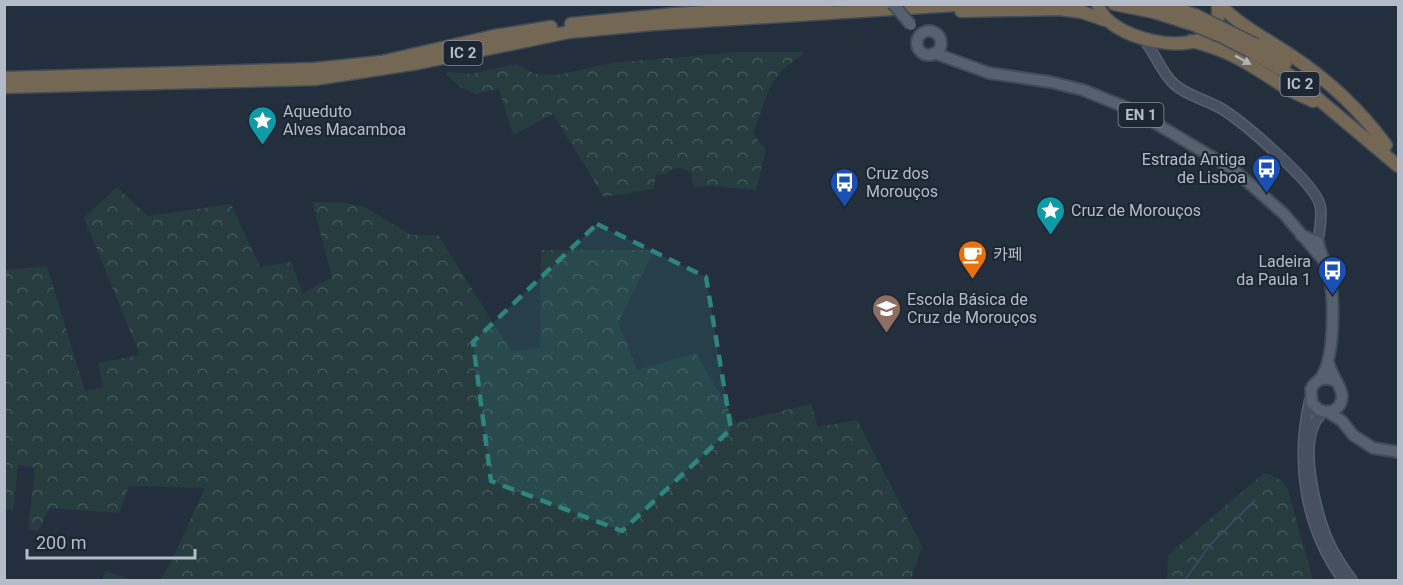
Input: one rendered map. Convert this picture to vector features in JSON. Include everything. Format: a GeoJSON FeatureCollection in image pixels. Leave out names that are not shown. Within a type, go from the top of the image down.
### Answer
{"type":"FeatureCollection","features":[{"type":"Feature","properties":{"kind":"highway","name":"IC 2"},"geometry":{"type":"LineString","coordinates":[[4,78],[314,69],[381,62],[494,36],[588,21],[827,4]]}},
{"type":"Feature","properties":{"kind":"highway","name":"IC 2"},"geometry":{"type":"LineString","coordinates":[[4,88],[315,79],[418,63],[569,32],[971,4]]}},
{"type":"Feature","properties":{"kind":"highway"},"geometry":{"type":"LineString","coordinates":[[1098,4],[1105,20]]}},
{"type":"Feature","properties":{"kind":"highway","name":"IC 2"},"geometry":{"type":"LineString","coordinates":[[1114,4],[1194,20]]}},
{"type":"Feature","properties":{"kind":"highway","name":"IC 2"},"geometry":{"type":"LineString","coordinates":[[1159,4],[1194,20],[1221,36],[1294,69],[1398,156]]}},
{"type":"Feature","properties":{"kind":"highway"},"geometry":{"type":"LineString","coordinates":[[906,9],[980,12],[1059,9],[1082,12],[1105,20],[1143,39],[1174,43],[1191,41],[1209,34],[1215,28],[1219,4]]}},
{"type":"Feature","properties":{"kind":"highway"},"geometry":{"type":"LineString","coordinates":[[1219,4],[1243,25],[1291,55],[1326,81],[1372,127],[1386,145]]}},
{"type":"Feature","properties":{"kind":"highway"},"geometry":{"type":"LineString","coordinates":[[1191,41],[1225,51],[1244,60],[1289,90],[1345,121]]}},
{"type":"Feature","properties":{"kind":"highway","name":"IC 2"},"geometry":{"type":"LineString","coordinates":[[1254,49],[1291,76],[1398,166]]}},
{"type":"Feature","properties":{"kind":"highway"},"geometry":{"type":"LineString","coordinates":[[4,73],[37,77]]}},
{"type":"Feature","properties":{"kind":"main road","name":"EN 1"},"geometry":{"type":"LineString","coordinates":[[893,4],[920,37]]}},
{"type":"Feature","properties":{"kind":"main road","name":"EN 1"},"geometry":{"type":"LineString","coordinates":[[934,33],[939,38],[937,49],[928,55],[921,52],[917,46],[920,37],[934,33]]}},
{"type":"Feature","properties":{"kind":"main road","name":"EN 1"},"geometry":{"type":"LineString","coordinates":[[937,49],[950,58],[989,73],[1050,82],[1083,90],[1135,111],[1234,170],[1284,214],[1319,251],[1325,262],[1332,295],[1329,364],[1335,381]]}},
{"type":"Feature","properties":{"kind":"main road","name":"EN 1"},"geometry":{"type":"LineString","coordinates":[[1320,380],[1329,364]]}},
{"type":"Feature","properties":{"kind":"main road"},"geometry":{"type":"LineString","coordinates":[[1342,421],[1341,388],[1335,381],[1320,380],[1313,385],[1310,399],[1315,407],[1342,421],[1353,435],[1373,448],[1398,452]]}},
{"type":"Feature","properties":{"kind":"main road"},"geometry":{"type":"LineString","coordinates":[[1326,412],[1333,410],[1341,403]]}},
{"type":"Feature","properties":{"kind":"street"},"geometry":{"type":"LineString","coordinates":[[1143,39],[1173,83],[1239,120],[1311,189],[1320,206],[1319,230],[1308,239]]}},
{"type":"Feature","properties":{"kind":"street"},"geometry":{"type":"LineString","coordinates":[[1165,74],[1161,56],[1167,47],[1174,43]]}},
{"type":"Feature","properties":{"kind":"street"},"geometry":{"type":"LineString","coordinates":[[1308,239],[1319,230]]}},
{"type":"Feature","properties":{"kind":"street"},"geometry":{"type":"LineString","coordinates":[[1310,399],[1303,447],[1306,498],[1323,547],[1343,580]]}},
{"type":"Feature","properties":{"kind":"street"},"geometry":{"type":"LineString","coordinates":[[1326,412],[1316,418],[1311,431],[1310,472],[1321,522],[1330,544],[1352,580]]}},
{"type":"Feature","properties":{"kind":"highlighted area"},"geometry":{"type":"Polygon","coordinates":[[[597,224],[706,277],[731,429],[622,531],[491,481],[473,342],[597,224]]]}},
{"type":"Feature","properties":{"kind":"green space"},"geometry":{"type":"Polygon","coordinates":[[[739,52],[805,52],[781,71],[769,89],[753,134],[766,150],[756,190],[712,186],[693,187],[691,172],[681,168],[656,175],[654,189],[604,197],[553,114],[513,135],[499,89],[476,94],[462,88],[447,75],[447,72],[471,74],[516,64],[535,74],[557,75],[611,63],[739,52]]]}},
{"type":"Feature","properties":{"kind":"green space"},"geometry":{"type":"Polygon","coordinates":[[[117,187],[148,216],[231,204],[260,267],[291,262],[303,293],[332,277],[312,202],[346,203],[365,207],[411,235],[438,235],[511,351],[540,348],[541,250],[654,250],[618,322],[637,370],[696,353],[736,422],[811,404],[818,427],[857,420],[922,546],[911,580],[160,580],[170,564],[205,488],[129,486],[119,513],[50,508],[38,531],[28,529],[35,468],[18,465],[13,511],[5,508],[5,270],[47,266],[85,391],[103,387],[98,363],[140,355],[84,218],[117,187]]]}},
{"type":"Feature","properties":{"kind":"green space"},"geometry":{"type":"Polygon","coordinates":[[[1264,473],[1278,479],[1288,490],[1313,580],[1167,580],[1168,555],[1264,473]]]}},
{"type":"Feature","properties":{"kind":"green space"},"geometry":{"type":"Polygon","coordinates":[[[105,571],[133,580],[102,580],[105,571]]]}},
{"type":"Feature","properties":{"kind":"waterway"},"geometry":{"type":"LineString","coordinates":[[1185,580],[1210,545],[1255,500]]}},
{"type":"Feature","properties":{"kind":"place","name":"Aqueduto Alves Macamboa"},"geometry":{"type":"Point","coordinates":[262,146]}},
{"type":"Feature","properties":{"kind":"place","name":"Estrada Antiga de Lisboa"},"geometry":{"type":"Point","coordinates":[1267,194]}},
{"type":"Feature","properties":{"kind":"place","name":"Cruz dos Morouços"},"geometry":{"type":"Point","coordinates":[845,208]}},
{"type":"Feature","properties":{"kind":"place","name":"Cruz de Morouços"},"geometry":{"type":"Point","coordinates":[1050,236]}},
{"type":"Feature","properties":{"kind":"place","name":"카페"},"geometry":{"type":"Point","coordinates":[972,280]}},
{"type":"Feature","properties":{"kind":"place","name":"Ladeira da Paula 1"},"geometry":{"type":"Point","coordinates":[1332,296]}},
{"type":"Feature","properties":{"kind":"place","name":"Escola Básica de Cruz de Morouços"},"geometry":{"type":"Point","coordinates":[886,334]}}]}
